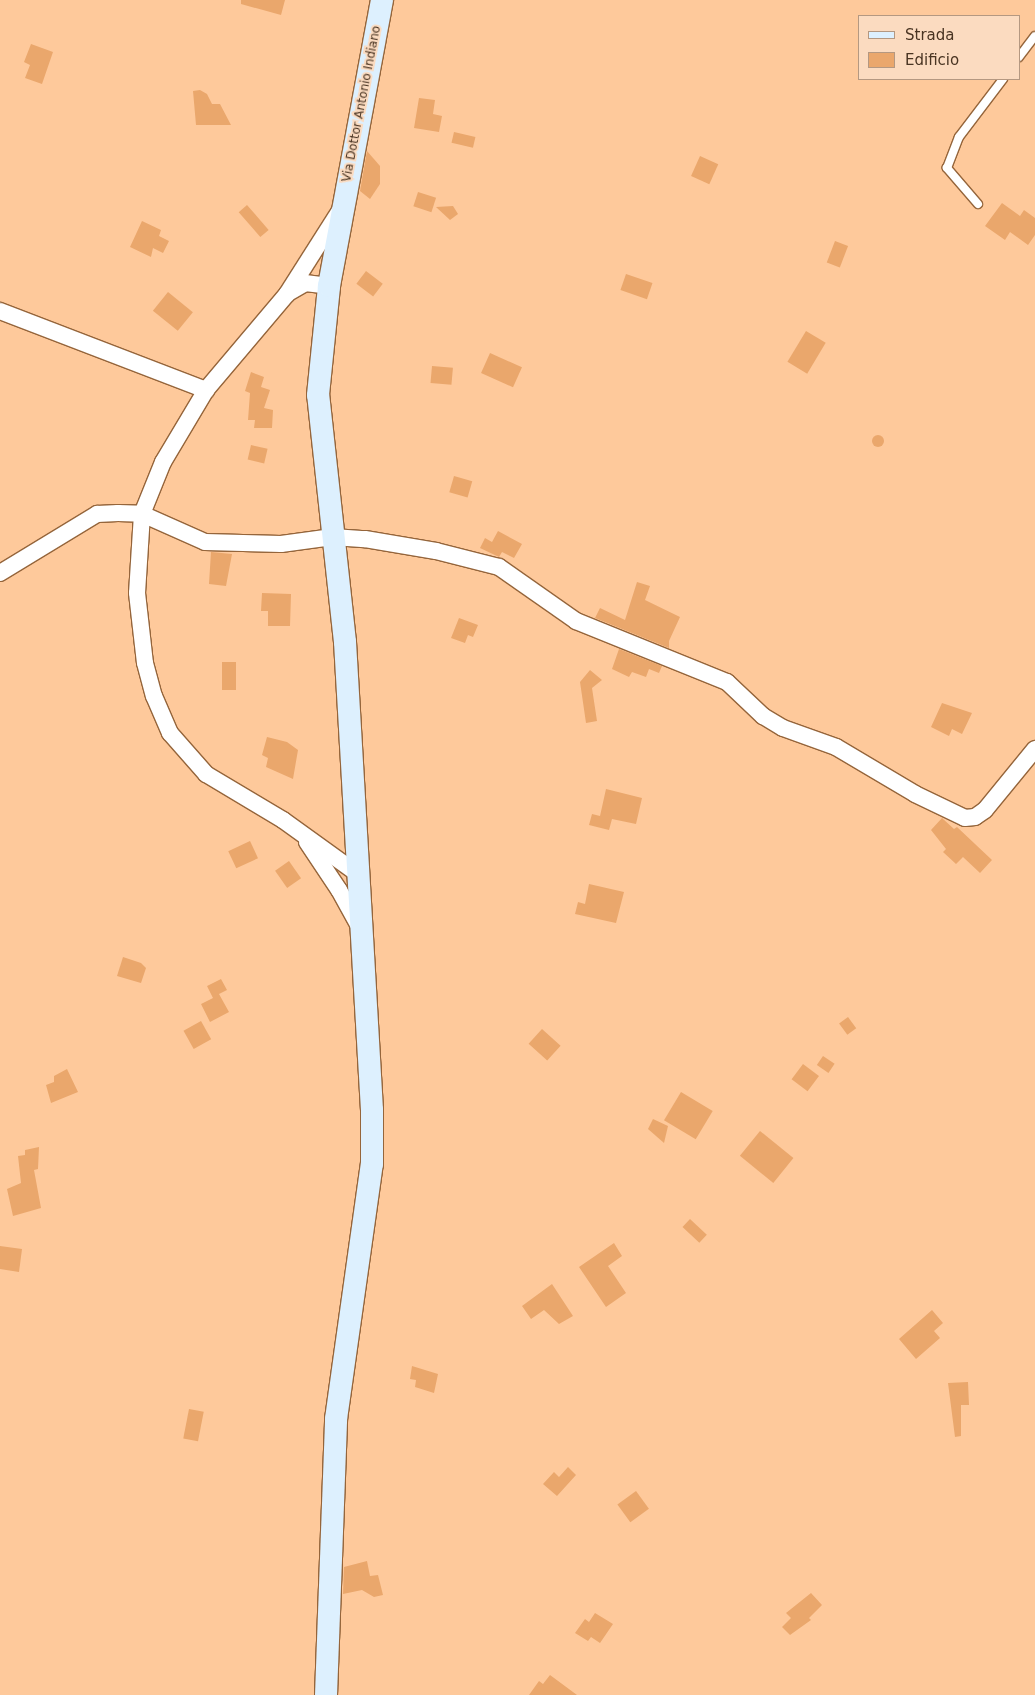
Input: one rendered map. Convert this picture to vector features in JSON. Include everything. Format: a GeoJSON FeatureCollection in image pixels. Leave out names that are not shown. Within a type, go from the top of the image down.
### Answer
{"type":"FeatureCollection","features":[{"type":"Feature","properties":{"kind":"main road","name":"Via Dottor Antonio Indiano"},"geometry":{"type":"LineString","coordinates":[[326,1695],[336,1419],[372,1164],[345,642],[318,395],[329,286],[382,0]]}},
{"type":"Feature","properties":{"kind":"street"},"geometry":{"type":"LineString","coordinates":[[342,208],[287,294],[206,390],[163,462],[142,514],[137,593],[145,663],[154,696],[170,733],[206,774],[283,820],[358,874]]}},
{"type":"Feature","properties":{"kind":"street"},"geometry":{"type":"LineString","coordinates":[[287,294],[305,283],[329,286]]}},
{"type":"Feature","properties":{"kind":"street"},"geometry":{"type":"LineString","coordinates":[[0,311],[206,390]]}},
{"type":"Feature","properties":{"kind":"street"},"geometry":{"type":"LineString","coordinates":[[0,573],[97,514],[142,514],[205,542],[281,544],[333,538],[365,539],[436,551],[499,567],[576,621],[727,682],[763,716],[783,728],[836,747],[915,794],[964,818],[975,817],[985,810],[1035,749]]}},
{"type":"Feature","properties":{"kind":"street"},"geometry":{"type":"LineString","coordinates":[[283,820],[311,847],[361,929]]}},
{"type":"Feature","properties":{"kind":"lane"},"geometry":{"type":"LineString","coordinates":[[1020,56],[1035,36]]}},
{"type":"Feature","properties":{"kind":"lane"},"geometry":{"type":"LineString","coordinates":[[978,204],[947,168],[959,137],[1002,80]]}},
{"type":"Feature","properties":{"kind":"building"},"geometry":{"type":"Polygon","coordinates":[[[241,0],[285,0],[281,15],[241,4],[241,0]]]}},
{"type":"Feature","properties":{"kind":"building"},"geometry":{"type":"Polygon","coordinates":[[[31,44],[53,52],[42,84],[25,78],[30,65],[24,62],[31,44]]]}},
{"type":"Feature","properties":{"kind":"building"},"geometry":{"type":"Polygon","coordinates":[[[200,90],[207,94],[212,104],[220,104],[231,125],[196,125],[193,91],[200,90]]]}},
{"type":"Feature","properties":{"kind":"building"},"geometry":{"type":"Polygon","coordinates":[[[419,98],[435,100],[433,114],[442,116],[439,132],[414,128],[419,98]]]}},
{"type":"Feature","properties":{"kind":"building"},"geometry":{"type":"Polygon","coordinates":[[[454,132],[475,137],[473,148],[452,143],[454,132]]]}},
{"type":"Feature","properties":{"kind":"building"},"geometry":{"type":"Polygon","coordinates":[[[367,151],[380,166],[380,184],[370,199],[360,191],[367,151]]]}},
{"type":"Feature","properties":{"kind":"building"},"geometry":{"type":"Polygon","coordinates":[[[700,156],[718,164],[709,184],[691,176],[700,156]]]}},
{"type":"Feature","properties":{"kind":"building"},"geometry":{"type":"Polygon","coordinates":[[[418,192],[436,198],[431,212],[413,206],[418,192]]]}},
{"type":"Feature","properties":{"kind":"building"},"geometry":{"type":"Polygon","coordinates":[[[1002,203],[1020,216],[1024,210],[1035,218],[1035,235],[1028,245],[1010,232],[1005,240],[985,226],[1002,203]]]}},
{"type":"Feature","properties":{"kind":"building"},"geometry":{"type":"Polygon","coordinates":[[[247,205],[269,230],[260,237],[239,212],[247,205]]]}},
{"type":"Feature","properties":{"kind":"building"},"geometry":{"type":"Polygon","coordinates":[[[453,206],[458,214],[450,220],[436,207],[453,206]]]}},
{"type":"Feature","properties":{"kind":"building"},"geometry":{"type":"Polygon","coordinates":[[[142,221],[161,230],[159,236],[169,241],[163,253],[153,248],[151,257],[130,247],[142,221]]]}},
{"type":"Feature","properties":{"kind":"building"},"geometry":{"type":"Polygon","coordinates":[[[835,241],[848,246],[840,267],[827,262],[835,241]]]}},
{"type":"Feature","properties":{"kind":"building"},"geometry":{"type":"Polygon","coordinates":[[[366,271],[383,284],[373,296],[356,284],[366,271]]]}},
{"type":"Feature","properties":{"kind":"building"},"geometry":{"type":"Polygon","coordinates":[[[626,274],[652,283],[647,299],[620,290],[626,274]]]}},
{"type":"Feature","properties":{"kind":"building"},"geometry":{"type":"Polygon","coordinates":[[[168,292],[193,312],[178,331],[153,311],[168,292]]]}},
{"type":"Feature","properties":{"kind":"building"},"geometry":{"type":"Polygon","coordinates":[[[806,331],[826,343],[807,374],[787,362],[806,331]]]}},
{"type":"Feature","properties":{"kind":"building"},"geometry":{"type":"Polygon","coordinates":[[[490,353],[522,367],[513,387],[481,373],[490,353]]]}},
{"type":"Feature","properties":{"kind":"building"},"geometry":{"type":"Polygon","coordinates":[[[432,366],[453,368],[451,385],[431,383],[432,366]]]}},
{"type":"Feature","properties":{"kind":"building"},"geometry":{"type":"Polygon","coordinates":[[[251,372],[264,377],[261,387],[270,390],[264,408],[273,410],[272,428],[254,428],[255,420],[248,420],[250,393],[245,391],[251,372]]]}},
{"type":"Feature","properties":{"kind":"building"},"geometry":{"type":"Polygon","coordinates":[[[876,435],[880,435],[884,441],[880,447],[876,447],[872,443],[872,439],[876,435]]]}},
{"type":"Feature","properties":{"kind":"building"},"geometry":{"type":"Polygon","coordinates":[[[251,445],[268,449],[264,463],[248,460],[251,445]]]}},
{"type":"Feature","properties":{"kind":"building"},"geometry":{"type":"Polygon","coordinates":[[[454,476],[472,481],[468,498],[449,492],[454,476]]]}},
{"type":"Feature","properties":{"kind":"building"},"geometry":{"type":"Polygon","coordinates":[[[498,531],[522,544],[514,558],[502,552],[499,557],[480,548],[485,538],[492,542],[498,531]]]}},
{"type":"Feature","properties":{"kind":"building"},"geometry":{"type":"Polygon","coordinates":[[[211,552],[232,554],[226,586],[209,584],[211,552]]]}},
{"type":"Feature","properties":{"kind":"building"},"geometry":{"type":"Polygon","coordinates":[[[637,582],[650,586],[645,600],[680,617],[669,641],[669,648],[595,618],[600,608],[625,620],[637,582]]]}},
{"type":"Feature","properties":{"kind":"building"},"geometry":{"type":"Polygon","coordinates":[[[262,593],[291,594],[290,626],[268,626],[268,611],[261,611],[262,593]]]}},
{"type":"Feature","properties":{"kind":"building"},"geometry":{"type":"Polygon","coordinates":[[[459,618],[478,625],[473,637],[468,635],[465,643],[451,638],[459,618]]]}},
{"type":"Feature","properties":{"kind":"building"},"geometry":{"type":"Polygon","coordinates":[[[619,649],[662,666],[659,673],[649,669],[646,677],[632,672],[629,677],[612,669],[619,649]]]}},
{"type":"Feature","properties":{"kind":"building"},"geometry":{"type":"Polygon","coordinates":[[[222,662],[236,662],[236,690],[222,690],[222,662]]]}},
{"type":"Feature","properties":{"kind":"building"},"geometry":{"type":"Polygon","coordinates":[[[590,670],[602,680],[592,688],[597,721],[586,723],[580,682],[590,670]]]}},
{"type":"Feature","properties":{"kind":"building"},"geometry":{"type":"Polygon","coordinates":[[[942,703],[972,713],[962,734],[952,729],[949,736],[931,727],[942,703]]]}},
{"type":"Feature","properties":{"kind":"building"},"geometry":{"type":"Polygon","coordinates":[[[267,737],[287,742],[298,750],[293,779],[266,767],[268,758],[262,755],[267,737]]]}},
{"type":"Feature","properties":{"kind":"building"},"geometry":{"type":"Polygon","coordinates":[[[606,789],[642,798],[636,824],[612,819],[609,830],[589,825],[592,814],[600,816],[606,789]]]}},
{"type":"Feature","properties":{"kind":"building"},"geometry":{"type":"Polygon","coordinates":[[[942,818],[954,829],[957,827],[992,860],[980,873],[963,857],[956,864],[943,852],[946,849],[931,830],[942,818]]]}},
{"type":"Feature","properties":{"kind":"building"},"geometry":{"type":"Polygon","coordinates":[[[250,841],[258,858],[236,868],[228,851],[250,841]]]}},
{"type":"Feature","properties":{"kind":"building"},"geometry":{"type":"Polygon","coordinates":[[[289,861],[301,878],[287,888],[275,871],[289,861]]]}},
{"type":"Feature","properties":{"kind":"building"},"geometry":{"type":"Polygon","coordinates":[[[589,884],[624,892],[616,923],[575,914],[578,902],[585,904],[589,884]]]}},
{"type":"Feature","properties":{"kind":"building"},"geometry":{"type":"Polygon","coordinates":[[[123,957],[141,963],[146,968],[141,983],[117,976],[123,957]]]}},
{"type":"Feature","properties":{"kind":"building"},"geometry":{"type":"Polygon","coordinates":[[[221,979],[227,990],[219,994],[229,1012],[210,1022],[201,1004],[213,998],[207,986],[221,979]]]}},
{"type":"Feature","properties":{"kind":"building"},"geometry":{"type":"Polygon","coordinates":[[[848,1017],[856,1028],[847,1035],[839,1023],[848,1017]]]}},
{"type":"Feature","properties":{"kind":"building"},"geometry":{"type":"Polygon","coordinates":[[[201,1021],[211,1039],[194,1049],[184,1031],[201,1021]]]}},
{"type":"Feature","properties":{"kind":"building"},"geometry":{"type":"Polygon","coordinates":[[[542,1029],[561,1046],[547,1061],[529,1044],[542,1029]]]}},
{"type":"Feature","properties":{"kind":"building"},"geometry":{"type":"Polygon","coordinates":[[[823,1056],[835,1064],[828,1073],[817,1065],[823,1056]]]}},
{"type":"Feature","properties":{"kind":"building"},"geometry":{"type":"Polygon","coordinates":[[[803,1064],[819,1076],[808,1091],[792,1079],[803,1064]]]}},
{"type":"Feature","properties":{"kind":"building"},"geometry":{"type":"Polygon","coordinates":[[[67,1069],[78,1092],[51,1103],[46,1085],[54,1082],[54,1076],[67,1069]]]}},
{"type":"Feature","properties":{"kind":"building"},"geometry":{"type":"Polygon","coordinates":[[[681,1092],[713,1111],[696,1139],[664,1120],[681,1092]]]}},
{"type":"Feature","properties":{"kind":"building"},"geometry":{"type":"Polygon","coordinates":[[[653,1119],[668,1126],[664,1143],[648,1129],[653,1119]]]}},
{"type":"Feature","properties":{"kind":"building"},"geometry":{"type":"Polygon","coordinates":[[[760,1131],[793,1158],[773,1183],[740,1156],[760,1131]]]}},
{"type":"Feature","properties":{"kind":"building"},"geometry":{"type":"Polygon","coordinates":[[[39,1147],[38,1169],[34,1170],[41,1208],[13,1216],[7,1189],[21,1183],[18,1156],[25,1155],[25,1150],[39,1147]]]}},
{"type":"Feature","properties":{"kind":"building"},"geometry":{"type":"Polygon","coordinates":[[[690,1219],[707,1235],[699,1243],[682,1227],[690,1219]]]}},
{"type":"Feature","properties":{"kind":"building"},"geometry":{"type":"Polygon","coordinates":[[[614,1243],[622,1256],[608,1266],[626,1293],[606,1307],[579,1267],[614,1243]]]}},
{"type":"Feature","properties":{"kind":"building"},"geometry":{"type":"Polygon","coordinates":[[[0,1246],[22,1249],[19,1272],[0,1269],[0,1246]]]}},
{"type":"Feature","properties":{"kind":"building"},"geometry":{"type":"Polygon","coordinates":[[[552,1284],[573,1316],[559,1324],[544,1310],[531,1319],[522,1306],[552,1284]]]}},
{"type":"Feature","properties":{"kind":"building"},"geometry":{"type":"Polygon","coordinates":[[[932,1310],[943,1323],[934,1331],[940,1338],[916,1359],[899,1339],[932,1310]]]}},
{"type":"Feature","properties":{"kind":"building"},"geometry":{"type":"Polygon","coordinates":[[[412,1366],[438,1374],[434,1393],[415,1387],[416,1380],[410,1379],[412,1366]]]}},
{"type":"Feature","properties":{"kind":"building"},"geometry":{"type":"Polygon","coordinates":[[[968,1382],[969,1405],[961,1405],[961,1436],[955,1437],[948,1383],[968,1382]]]}},
{"type":"Feature","properties":{"kind":"building"},"geometry":{"type":"Polygon","coordinates":[[[189,1409],[204,1412],[198,1441],[183,1438],[189,1409]]]}},
{"type":"Feature","properties":{"kind":"building"},"geometry":{"type":"Polygon","coordinates":[[[568,1467],[576,1475],[557,1496],[543,1484],[554,1472],[559,1477],[568,1467]]]}},
{"type":"Feature","properties":{"kind":"building"},"geometry":{"type":"Polygon","coordinates":[[[636,1491],[649,1509],[630,1522],[617,1505],[636,1491]]]}},
{"type":"Feature","properties":{"kind":"building"},"geometry":{"type":"Polygon","coordinates":[[[367,1561],[370,1576],[378,1575],[383,1595],[374,1597],[362,1590],[343,1594],[344,1567],[367,1561]]]}},
{"type":"Feature","properties":{"kind":"building"},"geometry":{"type":"Polygon","coordinates":[[[811,1593],[822,1605],[809,1618],[811,1620],[790,1635],[782,1627],[791,1618],[786,1613],[811,1593]]]}},
{"type":"Feature","properties":{"kind":"building"},"geometry":{"type":"Polygon","coordinates":[[[595,1613],[613,1624],[600,1643],[591,1637],[588,1641],[575,1633],[585,1619],[589,1622],[595,1613]]]}},
{"type":"Feature","properties":{"kind":"building"},"geometry":{"type":"Polygon","coordinates":[[[550,1675],[577,1695],[529,1695],[539,1681],[543,1684],[550,1675]]]}}]}
